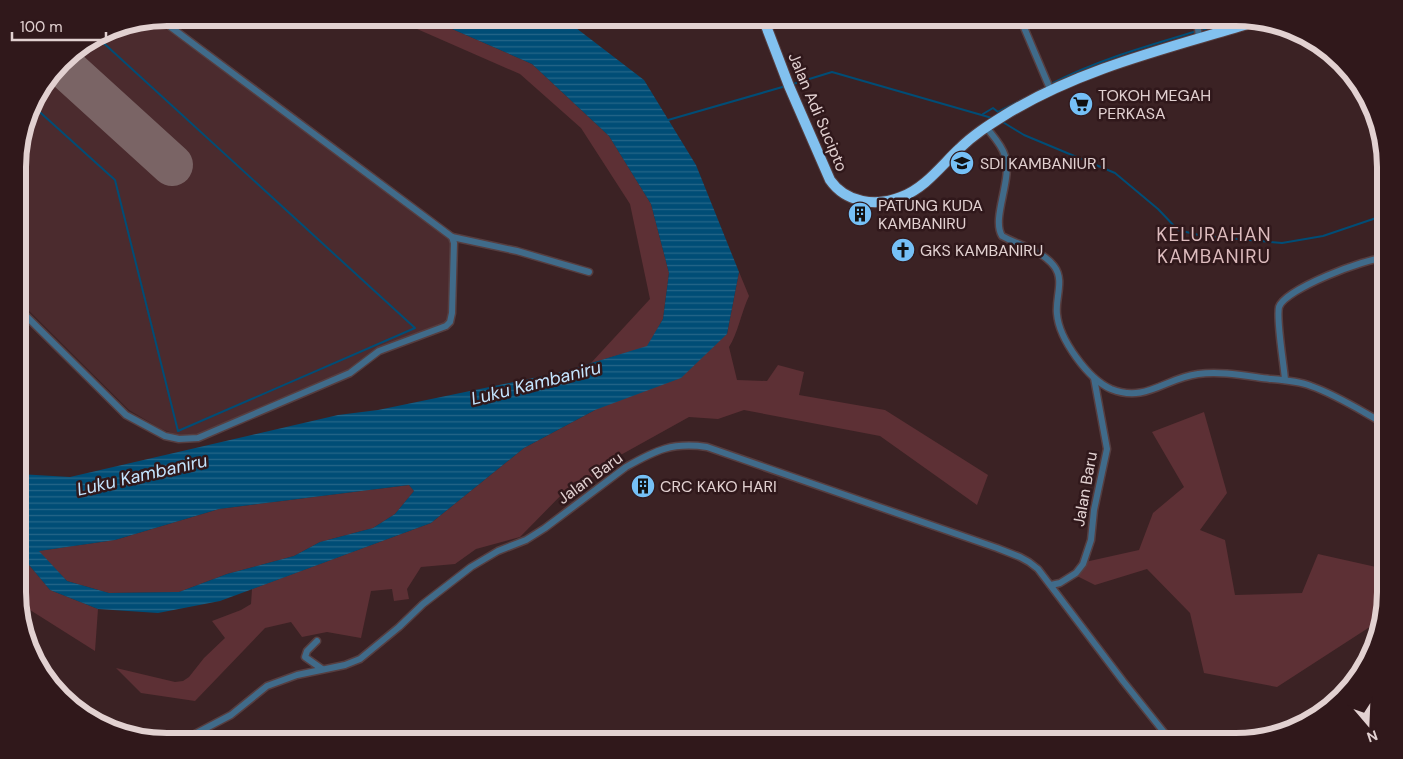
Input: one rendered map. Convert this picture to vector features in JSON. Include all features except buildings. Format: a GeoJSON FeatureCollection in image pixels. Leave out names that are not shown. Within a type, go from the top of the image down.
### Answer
{"type":"FeatureCollection","features":[{"type":"Feature","properties":{"kind":"highway","name":"Jalan Adi Sucipto"},"geometry":{"type":"LineString","coordinates":[[767,26],[787,81],[830,180],[844,195],[862,202],[886,201],[900,198],[913,192],[988,125]]}},
{"type":"Feature","properties":{"kind":"highway"},"geometry":{"type":"LineString","coordinates":[[988,125],[1049,87],[1076,79],[1198,34],[1235,26]]}},
{"type":"Feature","properties":{"kind":"street"},"geometry":{"type":"LineString","coordinates":[[169,26],[452,238],[517,251],[589,272]]}},
{"type":"Feature","properties":{"kind":"street"},"geometry":{"type":"LineString","coordinates":[[1023,26],[1049,87]]}},
{"type":"Feature","properties":{"kind":"street"},"geometry":{"type":"LineString","coordinates":[[1198,26],[1198,34]]}},
{"type":"Feature","properties":{"kind":"street"},"geometry":{"type":"LineString","coordinates":[[988,125],[1005,156],[1008,170],[999,219],[999,232],[1002,236],[1045,257],[1054,266],[1060,283],[1056,314],[1060,328],[1069,346],[1094,378],[1109,388],[1131,394],[1142,393],[1186,376],[1199,374],[1215,373],[1285,380],[1309,385],[1331,394],[1377,420]]}},
{"type":"Feature","properties":{"kind":"street"},"geometry":{"type":"LineString","coordinates":[[27,317],[126,415],[165,436],[198,438],[350,373],[378,351],[446,326],[450,322],[452,313],[454,243],[452,238]]}},
{"type":"Feature","properties":{"kind":"street"},"geometry":{"type":"LineString","coordinates":[[1285,380],[1278,314],[1282,302],[1291,294],[1350,266],[1377,259]]}},
{"type":"Feature","properties":{"kind":"street","name":"Jalan Baru"},"geometry":{"type":"LineString","coordinates":[[1051,586],[1076,573],[1082,564],[1090,540],[1094,510],[1107,450],[1094,378]]}},
{"type":"Feature","properties":{"kind":"street","name":"Jalan Baru"},"geometry":{"type":"LineString","coordinates":[[196,733],[220,722],[266,686],[322,669],[345,665],[360,659],[399,627],[423,604],[471,567],[498,551],[526,540],[545,528],[626,467],[674,445],[689,444],[707,447],[997,548],[1030,562],[1051,586],[1163,732]]}},
{"type":"Feature","properties":{"kind":"street"},"geometry":{"type":"LineString","coordinates":[[317,642],[304,656],[322,669]]}},
{"type":"Feature","properties":{"kind":"shaded area"},"geometry":{"type":"Polygon","coordinates":[[[163,26],[450,239],[452,242],[451,316],[448,322],[378,349],[351,370],[195,436],[178,435],[161,429],[129,410],[27,309],[27,149],[31,131],[41,105],[61,74],[74,61],[97,45],[113,37],[149,27],[163,26]]]}},
{"type":"Feature","properties":{"kind":"shaded area"},"geometry":{"type":"Polygon","coordinates":[[[410,26],[445,26],[532,64],[609,136],[651,204],[669,273],[663,319],[647,347],[591,363],[650,299],[630,204],[581,128],[520,74],[410,26]]]}},
{"type":"Feature","properties":{"kind":"shaded area"},"geometry":{"type":"Polygon","coordinates":[[[739,272],[749,296],[735,336],[729,347],[737,380],[767,381],[778,365],[804,372],[799,395],[885,410],[988,475],[977,505],[880,436],[744,410],[718,419],[689,417],[617,457],[593,477],[574,482],[520,537],[476,549],[455,564],[421,567],[407,589],[409,599],[394,601],[392,589],[371,591],[361,638],[327,632],[302,637],[291,622],[265,628],[195,701],[141,693],[116,668],[175,682],[183,681],[225,638],[212,621],[241,610],[251,604],[252,589],[431,523],[524,448],[595,410],[727,334],[739,272]]]}},
{"type":"Feature","properties":{"kind":"shaded area"},"geometry":{"type":"Polygon","coordinates":[[[1204,412],[1227,493],[1200,530],[1225,540],[1235,595],[1302,593],[1318,554],[1377,567],[1376,610],[1373,625],[1277,687],[1204,673],[1190,613],[1147,569],[1095,585],[1077,576],[1085,562],[1139,550],[1153,513],[1184,487],[1152,432],[1204,412]]]}},
{"type":"Feature","properties":{"kind":"shaded area"},"geometry":{"type":"Polygon","coordinates":[[[409,485],[414,491],[395,514],[373,528],[320,542],[294,556],[227,574],[179,592],[109,593],[67,581],[38,551],[115,540],[219,509],[409,485]]]}},
{"type":"Feature","properties":{"kind":"shaded area"},"geometry":{"type":"Polygon","coordinates":[[[26,561],[50,590],[98,609],[95,651],[27,608],[26,561]]]}},
{"type":"Feature","properties":{"kind":"water","name":"Luku Kambaniru"},"geometry":{"type":"Polygon","coordinates":[[[445,26],[573,26],[644,80],[696,165],[739,272],[727,334],[681,378],[595,410],[524,448],[431,523],[220,601],[158,613],[98,609],[50,590],[26,561],[26,474],[70,477],[338,415],[378,410],[562,372],[647,346],[663,319],[669,273],[651,204],[609,136],[532,64],[445,26]],[[409,485],[219,509],[115,540],[39,551],[67,581],[109,593],[179,592],[227,574],[294,556],[320,542],[373,528],[395,514],[414,491],[409,485]]]}},
{"type":"Feature","properties":{"kind":"waterway"},"geometry":{"type":"LineString","coordinates":[[1201,30],[1215,26]]}},
{"type":"Feature","properties":{"kind":"waterway"},"geometry":{"type":"LineString","coordinates":[[1051,84],[1104,61],[1197,31]]}},
{"type":"Feature","properties":{"kind":"waterway"},"geometry":{"type":"LineString","coordinates":[[38,111],[115,180],[178,431],[415,328],[103,42]]}},
{"type":"Feature","properties":{"kind":"waterway"},"geometry":{"type":"LineString","coordinates":[[793,84],[832,72],[992,118]]}},
{"type":"Feature","properties":{"kind":"waterway"},"geometry":{"type":"LineString","coordinates":[[668,120],[786,86]]}},
{"type":"Feature","properties":{"kind":"waterway"},"geometry":{"type":"LineString","coordinates":[[1038,91],[1047,87]]}},
{"type":"Feature","properties":{"kind":"waterway"},"geometry":{"type":"LineString","coordinates":[[983,114],[993,108],[998,112],[1025,98]]}},
{"type":"Feature","properties":{"kind":"waterway"},"geometry":{"type":"LineString","coordinates":[[1001,121],[1024,135],[1115,173],[1158,209],[1178,230],[1203,236],[1282,243],[1323,236],[1377,218]]}},
{"type":"Feature","properties":{"kind":"runway"},"geometry":{"type":"LineString","coordinates":[[66,69],[172,165]]}},
{"type":"Feature","properties":{"kind":"place","name":"TOKOH MEGAH PERKASA"},"geometry":{"type":"Point","coordinates":[1081,104]}},
{"type":"Feature","properties":{"kind":"place","name":"SDI KAMBANIUR 1"},"geometry":{"type":"Point","coordinates":[962,163]}},
{"type":"Feature","properties":{"kind":"place","name":"PATUNG KUDA KAMBANIRU"},"geometry":{"type":"Point","coordinates":[860,214]}},
{"type":"Feature","properties":{"kind":"place","name":"GKS KAMBANIRU"},"geometry":{"type":"Point","coordinates":[903,250]}},
{"type":"Feature","properties":{"kind":"place","name":"CRC KAKO HARI"},"geometry":{"type":"Point","coordinates":[643,486]}},
{"type":"Feature","properties":{"kind":"district","name":"KELURAHAN KAMBANIRU"},"geometry":{"type":"Point","coordinates":[1214,245]}}]}
